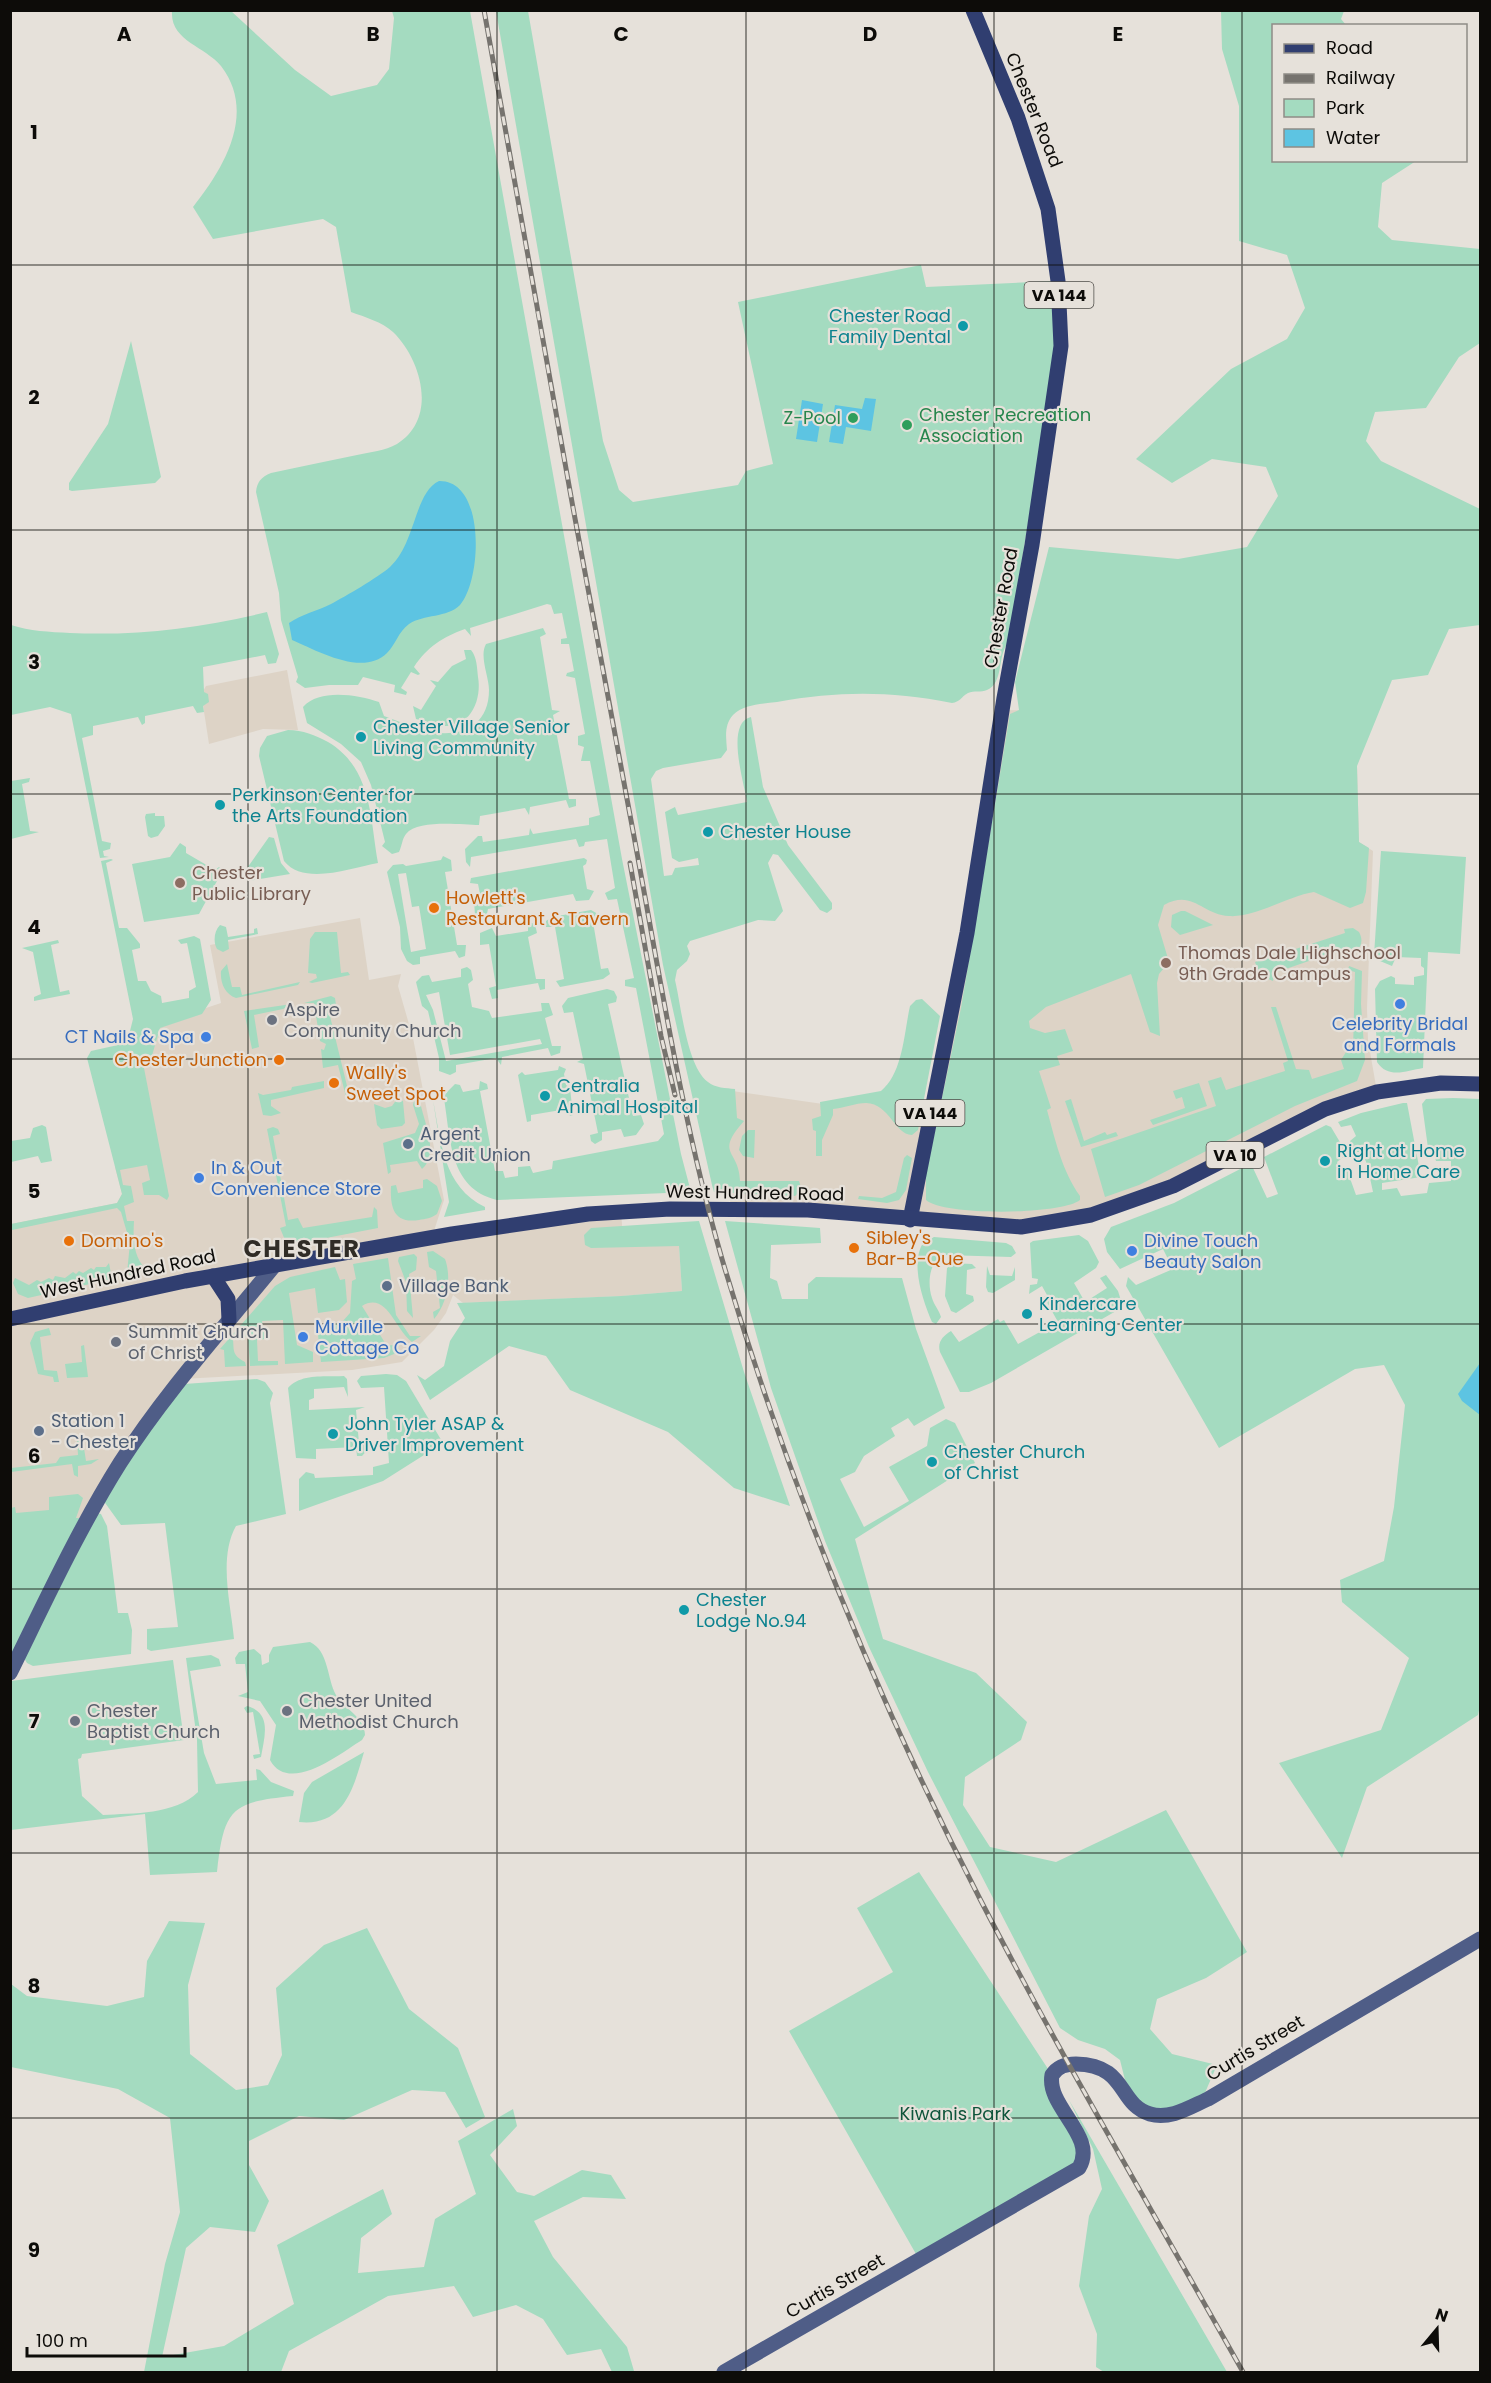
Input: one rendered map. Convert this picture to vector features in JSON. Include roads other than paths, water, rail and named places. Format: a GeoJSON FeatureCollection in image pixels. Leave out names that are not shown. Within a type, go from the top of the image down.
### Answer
{"type":"FeatureCollection","features":[{"type":"Feature","properties":{"kind":"main road","name":"Chester Road"},"geometry":{"type":"LineString","coordinates":[[910,1220],[968,933],[1004,698],[1032,545],[1061,346],[1057,271],[1045,195],[1018,118],[973,10]]}},
{"type":"Feature","properties":{"kind":"main road","name":"West Hundred Road"},"geometry":{"type":"LineString","coordinates":[[10,1319],[84,1301],[213,1276],[556,1217],[670,1209],[740,1208],[808,1210],[910,1220],[1022,1227],[1091,1215],[1173,1186],[1325,1108],[1377,1092],[1441,1083],[1480,1084]]}},
{"type":"Feature","properties":{"kind":"main road"},"geometry":{"type":"LineString","coordinates":[[213,1276],[228,1299],[229,1320]]}},
{"type":"Feature","properties":{"kind":"street"},"geometry":{"type":"LineString","coordinates":[[10,1673],[94,1507],[116,1470],[146,1425],[274,1266]]}},
{"type":"Feature","properties":{"kind":"street","name":"Curtis Street"},"geometry":{"type":"LineString","coordinates":[[724,2373],[1064,2179],[1078,2168],[1083,2157],[1081,2143],[1052,2086],[1052,2075],[1067,2064],[1098,2067],[1116,2078],[1143,2111],[1160,2116],[1175,2113],[1208,2099],[1480,1939]]}},
{"type":"Feature","properties":{"kind":"water","name":"Z-Pool"},"geometry":{"type":"Polygon","coordinates":[[[865,398],[876,399],[871,431],[846,427],[843,444],[829,442],[835,405],[862,409],[865,398]]]}},
{"type":"Feature","properties":{"kind":"water"},"geometry":{"type":"Polygon","coordinates":[[[802,400],[823,404],[817,442],[796,439],[802,400]]]}},
{"type":"Feature","properties":{"kind":"water"},"geometry":{"type":"Polygon","coordinates":[[[439,481],[454,485],[465,496],[472,513],[475,533],[473,575],[460,605],[449,612],[409,624],[387,653],[377,660],[366,663],[340,660],[292,640],[289,623],[337,601],[390,567],[399,557],[405,545],[424,496],[439,481]]]}},
{"type":"Feature","properties":{"kind":"water"},"geometry":{"type":"Polygon","coordinates":[[[1480,1363],[1480,1415],[1462,1401],[1458,1394],[1480,1363]]]}},
{"type":"Feature","properties":{"kind":"railway"},"geometry":{"type":"LineString","coordinates":[[484,10],[574,513],[682,1094],[707,1204],[747,1341],[836,1585],[869,1665],[941,1822],[1044,2019],[1243,2372]]}},
{"type":"Feature","properties":{"kind":"railway"},"geometry":{"type":"LineString","coordinates":[[630,863],[661,1036],[675,1095]]}},
{"type":"Feature","properties":{"kind":"place","name":"Chester Road Family Dental"},"geometry":{"type":"Point","coordinates":[963,326]}},
{"type":"Feature","properties":{"kind":"place","name":"Z-Pool"},"geometry":{"type":"Point","coordinates":[853,418]}},
{"type":"Feature","properties":{"kind":"place","name":"Chester Recreation Association"},"geometry":{"type":"Point","coordinates":[907,425]}},
{"type":"Feature","properties":{"kind":"place","name":"Chester Village Senior Living Community"},"geometry":{"type":"Point","coordinates":[361,737]}},
{"type":"Feature","properties":{"kind":"place","name":"Perkinson Center for the Arts Foundation"},"geometry":{"type":"Point","coordinates":[220,805]}},
{"type":"Feature","properties":{"kind":"place","name":"Chester House"},"geometry":{"type":"Point","coordinates":[708,832]}},
{"type":"Feature","properties":{"kind":"place","name":"Chester Public Library"},"geometry":{"type":"Point","coordinates":[180,883]}},
{"type":"Feature","properties":{"kind":"place","name":"Howlett's Restaurant & Tavern"},"geometry":{"type":"Point","coordinates":[434,908]}},
{"type":"Feature","properties":{"kind":"place","name":"Thomas Dale Highschool 9th Grade Campus"},"geometry":{"type":"Point","coordinates":[1166,963]}},
{"type":"Feature","properties":{"kind":"place","name":"Celebrity Bridal and Formals"},"geometry":{"type":"Point","coordinates":[1400,1004]}},
{"type":"Feature","properties":{"kind":"place","name":"Aspire Community Church"},"geometry":{"type":"Point","coordinates":[272,1020]}},
{"type":"Feature","properties":{"kind":"place","name":"CT Nails & Spa"},"geometry":{"type":"Point","coordinates":[206,1037]}},
{"type":"Feature","properties":{"kind":"place","name":"Chester Junction"},"geometry":{"type":"Point","coordinates":[279,1060]}},
{"type":"Feature","properties":{"kind":"place","name":"Wally's Sweet Spot"},"geometry":{"type":"Point","coordinates":[334,1083]}},
{"type":"Feature","properties":{"kind":"place","name":"Centralia Animal Hospital"},"geometry":{"type":"Point","coordinates":[545,1096]}},
{"type":"Feature","properties":{"kind":"place","name":"Argent Credit Union"},"geometry":{"type":"Point","coordinates":[408,1144]}},
{"type":"Feature","properties":{"kind":"place","name":"Right at Home in Home Care"},"geometry":{"type":"Point","coordinates":[1325,1161]}},
{"type":"Feature","properties":{"kind":"place","name":"In & Out Convenience Store"},"geometry":{"type":"Point","coordinates":[199,1178]}},
{"type":"Feature","properties":{"kind":"place","name":"Domino's"},"geometry":{"type":"Point","coordinates":[69,1241]}},
{"type":"Feature","properties":{"kind":"place","name":"Sibley's Bar-B-Que"},"geometry":{"type":"Point","coordinates":[854,1248]}},
{"type":"Feature","properties":{"kind":"place","name":"Divine Touch Beauty Salon"},"geometry":{"type":"Point","coordinates":[1132,1251]}},
{"type":"Feature","properties":{"kind":"place","name":"Village Bank"},"geometry":{"type":"Point","coordinates":[387,1286]}},
{"type":"Feature","properties":{"kind":"place","name":"Kindercare Learning Center"},"geometry":{"type":"Point","coordinates":[1027,1314]}},
{"type":"Feature","properties":{"kind":"place","name":"Murville Cottage Co"},"geometry":{"type":"Point","coordinates":[303,1337]}},
{"type":"Feature","properties":{"kind":"place","name":"Summit Church of Christ"},"geometry":{"type":"Point","coordinates":[116,1342]}},
{"type":"Feature","properties":{"kind":"place","name":"Station 1 - Chester"},"geometry":{"type":"Point","coordinates":[39,1431]}},
{"type":"Feature","properties":{"kind":"place","name":"John Tyler ASAP & Driver Improvement"},"geometry":{"type":"Point","coordinates":[333,1434]}},
{"type":"Feature","properties":{"kind":"place","name":"Chester Church of Christ"},"geometry":{"type":"Point","coordinates":[932,1462]}},
{"type":"Feature","properties":{"kind":"place","name":"Chester Lodge No.94"},"geometry":{"type":"Point","coordinates":[684,1610]}},
{"type":"Feature","properties":{"kind":"place","name":"Chester United Methodist Church"},"geometry":{"type":"Point","coordinates":[287,1711]}},
{"type":"Feature","properties":{"kind":"place","name":"Chester Baptist Church"},"geometry":{"type":"Point","coordinates":[75,1721]}},
{"type":"Feature","properties":{"kind":"district","name":"CHESTER"},"geometry":{"type":"Point","coordinates":[302,1249]}},
{"type":"Feature","properties":{"kind":"park label","name":"Kiwanis Park"},"geometry":{"type":"Point","coordinates":[955,2114]}}]}
